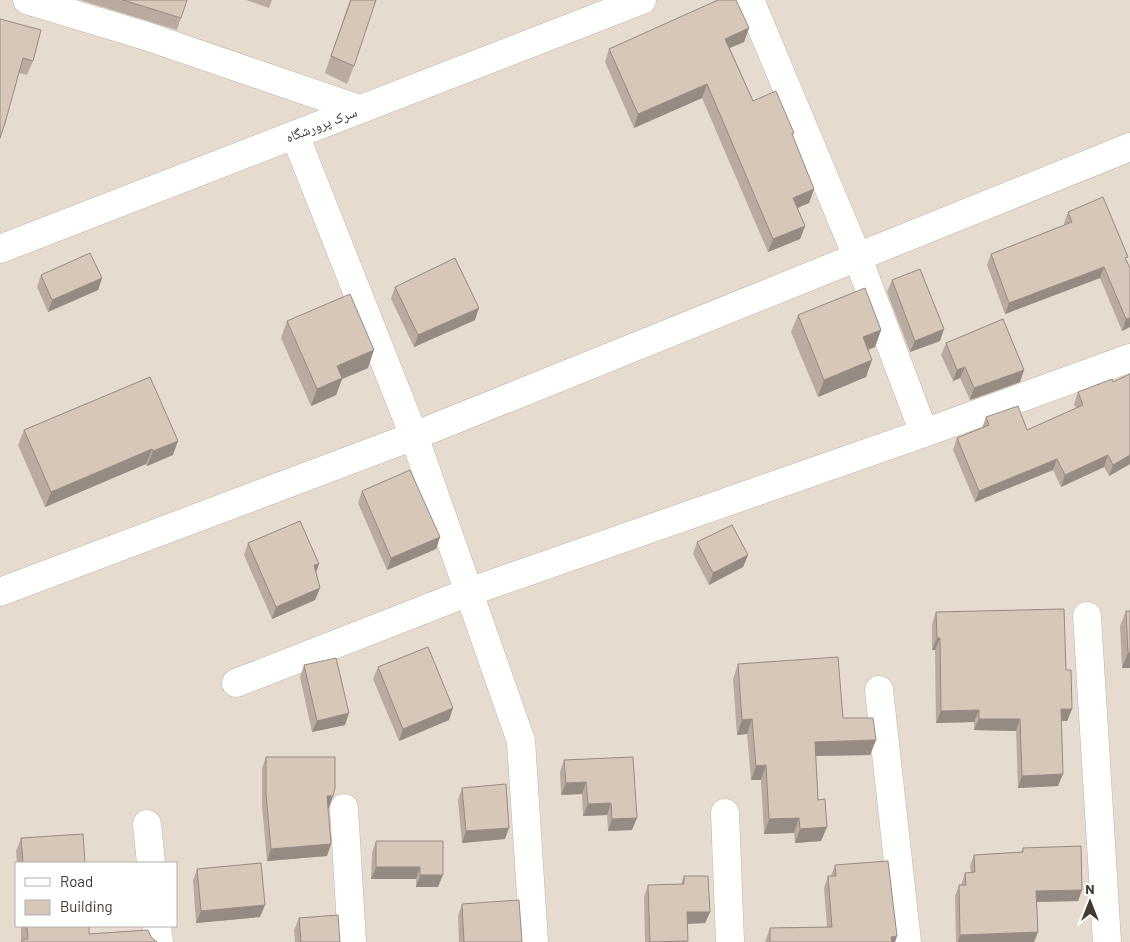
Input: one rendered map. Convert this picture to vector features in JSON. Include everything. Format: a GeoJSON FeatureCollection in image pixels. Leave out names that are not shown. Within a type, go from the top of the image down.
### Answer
{"type":"FeatureCollection","features":[{"type":"Feature","properties":{"kind":"street"},"geometry":{"type":"LineString","coordinates":[[27,0],[146,36],[359,109]]}},
{"type":"Feature","properties":{"kind":"street","name":"سرک پرورشگاه"},"geometry":{"type":"LineString","coordinates":[[0,249],[642,0]]}},
{"type":"Feature","properties":{"kind":"street"},"geometry":{"type":"LineString","coordinates":[[750,0],[857,256],[924,433]]}},
{"type":"Feature","properties":{"kind":"street"},"geometry":{"type":"LineString","coordinates":[[295,135],[414,436],[521,741],[534,942]]}},
{"type":"Feature","properties":{"kind":"street"},"geometry":{"type":"LineString","coordinates":[[0,592],[414,436],[1130,147]]}},
{"type":"Feature","properties":{"kind":"street"},"geometry":{"type":"LineString","coordinates":[[236,684],[469,592],[924,433],[1130,358]]}},
{"type":"Feature","properties":{"kind":"street"},"geometry":{"type":"LineString","coordinates":[[1087,616],[1107,942]]}},
{"type":"Feature","properties":{"kind":"street"},"geometry":{"type":"LineString","coordinates":[[879,690],[907,942]]}},
{"type":"Feature","properties":{"kind":"street"},"geometry":{"type":"LineString","coordinates":[[344,808],[352,942]]}},
{"type":"Feature","properties":{"kind":"street"},"geometry":{"type":"LineString","coordinates":[[725,813],[730,942]]}},
{"type":"Feature","properties":{"kind":"street"},"geometry":{"type":"LineString","coordinates":[[146,824],[151,862]]}},
{"type":"Feature","properties":{"kind":"street"},"geometry":{"type":"LineString","coordinates":[[157,927],[159,942]]}},
{"type":"Feature","properties":{"kind":"shaded area"},"geometry":{"type":"Polygon","coordinates":[[[0,0],[1130,0],[1130,942],[0,942],[0,0]]]}},
{"type":"Feature","properties":{"kind":"building"},"geometry":{"type":"Polygon","coordinates":[[[123,0],[187,0],[181,18],[123,0]]]}},
{"type":"Feature","properties":{"kind":"building"},"geometry":{"type":"Polygon","coordinates":[[[351,0],[376,0],[354,66],[331,56],[351,0]]]}},
{"type":"Feature","properties":{"kind":"building"},"geometry":{"type":"Polygon","coordinates":[[[718,0],[736,0],[749,28],[725,39],[753,101],[776,91],[794,133],[792,134],[814,189],[793,198],[805,226],[773,239],[707,84],[638,114],[609,49],[718,0]]]}},
{"type":"Feature","properties":{"kind":"building"},"geometry":{"type":"Polygon","coordinates":[[[0,19],[41,30],[33,61],[23,58],[0,138],[0,19]]]}},
{"type":"Feature","properties":{"kind":"building"},"geometry":{"type":"Polygon","coordinates":[[[1103,197],[1128,257],[1125,258],[1130,268],[1130,318],[1126,319],[1104,267],[1009,303],[991,254],[1072,222],[1068,212],[1103,197]]]}},
{"type":"Feature","properties":{"kind":"building"},"geometry":{"type":"Polygon","coordinates":[[[90,253],[102,278],[52,300],[41,275],[90,253]]]}},
{"type":"Feature","properties":{"kind":"building"},"geometry":{"type":"Polygon","coordinates":[[[455,258],[479,308],[418,335],[395,287],[455,258]]]}},
{"type":"Feature","properties":{"kind":"building"},"geometry":{"type":"Polygon","coordinates":[[[920,269],[944,329],[915,341],[892,280],[920,269]]]}},
{"type":"Feature","properties":{"kind":"building"},"geometry":{"type":"Polygon","coordinates":[[[865,288],[881,330],[863,337],[872,360],[824,380],[798,315],[865,288]]]}},
{"type":"Feature","properties":{"kind":"building"},"geometry":{"type":"Polygon","coordinates":[[[350,294],[374,350],[337,366],[342,378],[317,389],[287,321],[350,294]]]}},
{"type":"Feature","properties":{"kind":"building"},"geometry":{"type":"Polygon","coordinates":[[[1003,319],[1024,370],[974,388],[965,367],[957,370],[946,343],[1003,319]]]}},
{"type":"Feature","properties":{"kind":"building"},"geometry":{"type":"Polygon","coordinates":[[[1130,374],[1130,455],[1113,465],[1108,455],[1065,475],[1057,459],[979,491],[957,438],[989,425],[986,417],[1018,406],[1027,430],[1083,405],[1078,392],[1112,379],[1113,382],[1130,374]]]}},
{"type":"Feature","properties":{"kind":"building"},"geometry":{"type":"Polygon","coordinates":[[[150,377],[178,441],[153,451],[152,449],[51,492],[24,430],[150,377]]]}},
{"type":"Feature","properties":{"kind":"building"},"geometry":{"type":"Polygon","coordinates":[[[410,470],[440,537],[391,558],[362,491],[410,470]]]}},
{"type":"Feature","properties":{"kind":"building"},"geometry":{"type":"Polygon","coordinates":[[[300,521],[319,564],[314,565],[320,588],[276,607],[248,543],[300,521]]]}},
{"type":"Feature","properties":{"kind":"building"},"geometry":{"type":"Polygon","coordinates":[[[732,525],[748,555],[713,573],[697,542],[732,525]]]}},
{"type":"Feature","properties":{"kind":"building"},"geometry":{"type":"Polygon","coordinates":[[[1064,609],[1066,670],[1071,670],[1072,709],[1061,709],[1063,774],[1022,776],[1020,719],[979,719],[979,710],[941,711],[940,638],[937,638],[936,612],[1064,609]]]}},
{"type":"Feature","properties":{"kind":"building"},"geometry":{"type":"Polygon","coordinates":[[[1126,611],[1130,611],[1130,653],[1128,653],[1126,611]]]}},
{"type":"Feature","properties":{"kind":"building"},"geometry":{"type":"Polygon","coordinates":[[[428,647],[453,708],[403,729],[378,667],[428,647]]]}},
{"type":"Feature","properties":{"kind":"building"},"geometry":{"type":"Polygon","coordinates":[[[838,657],[843,718],[873,718],[876,740],[815,742],[818,800],[825,799],[827,827],[800,829],[799,818],[769,819],[766,765],[756,766],[752,719],[742,720],[738,664],[838,657]]]}},
{"type":"Feature","properties":{"kind":"building"},"geometry":{"type":"Polygon","coordinates":[[[336,658],[349,713],[317,721],[304,665],[336,658]]]}},
{"type":"Feature","properties":{"kind":"building"},"geometry":{"type":"Polygon","coordinates":[[[266,757],[335,757],[335,788],[333,796],[327,796],[331,844],[271,849],[266,794],[266,757]]]}},
{"type":"Feature","properties":{"kind":"building"},"geometry":{"type":"Polygon","coordinates":[[[633,757],[637,818],[612,819],[611,803],[588,804],[586,782],[566,783],[564,760],[633,757]]]}},
{"type":"Feature","properties":{"kind":"building"},"geometry":{"type":"Polygon","coordinates":[[[506,784],[509,828],[466,831],[462,788],[506,784]]]}},
{"type":"Feature","properties":{"kind":"building"},"geometry":{"type":"Polygon","coordinates":[[[83,834],[85,862],[23,862],[21,838],[83,834]]]}},
{"type":"Feature","properties":{"kind":"building"},"geometry":{"type":"Polygon","coordinates":[[[376,841],[443,841],[443,875],[420,875],[420,867],[376,867],[376,841]]]}},
{"type":"Feature","properties":{"kind":"building"},"geometry":{"type":"Polygon","coordinates":[[[1081,846],[1082,890],[1036,891],[1038,932],[960,935],[959,885],[966,885],[965,873],[975,872],[974,855],[1023,852],[1023,848],[1081,846]]]}},
{"type":"Feature","properties":{"kind":"building"},"geometry":{"type":"Polygon","coordinates":[[[888,861],[897,936],[891,937],[892,942],[770,942],[770,928],[832,927],[828,876],[836,876],[835,865],[888,861]]]}},
{"type":"Feature","properties":{"kind":"building"},"geometry":{"type":"Polygon","coordinates":[[[261,863],[265,905],[201,911],[197,869],[261,863]]]}},
{"type":"Feature","properties":{"kind":"building"},"geometry":{"type":"Polygon","coordinates":[[[684,876],[708,876],[710,912],[687,912],[688,941],[650,942],[648,885],[684,884],[684,876]]]}},
{"type":"Feature","properties":{"kind":"building"},"geometry":{"type":"Polygon","coordinates":[[[519,900],[522,942],[464,942],[462,904],[519,900]]]}},
{"type":"Feature","properties":{"kind":"building"},"geometry":{"type":"Polygon","coordinates":[[[338,915],[340,942],[301,942],[299,918],[338,915]]]}},
{"type":"Feature","properties":{"kind":"building"},"geometry":{"type":"Polygon","coordinates":[[[27,927],[89,927],[89,934],[148,930],[151,937],[157,942],[22,942],[22,940],[28,939],[27,927]]]}}]}
